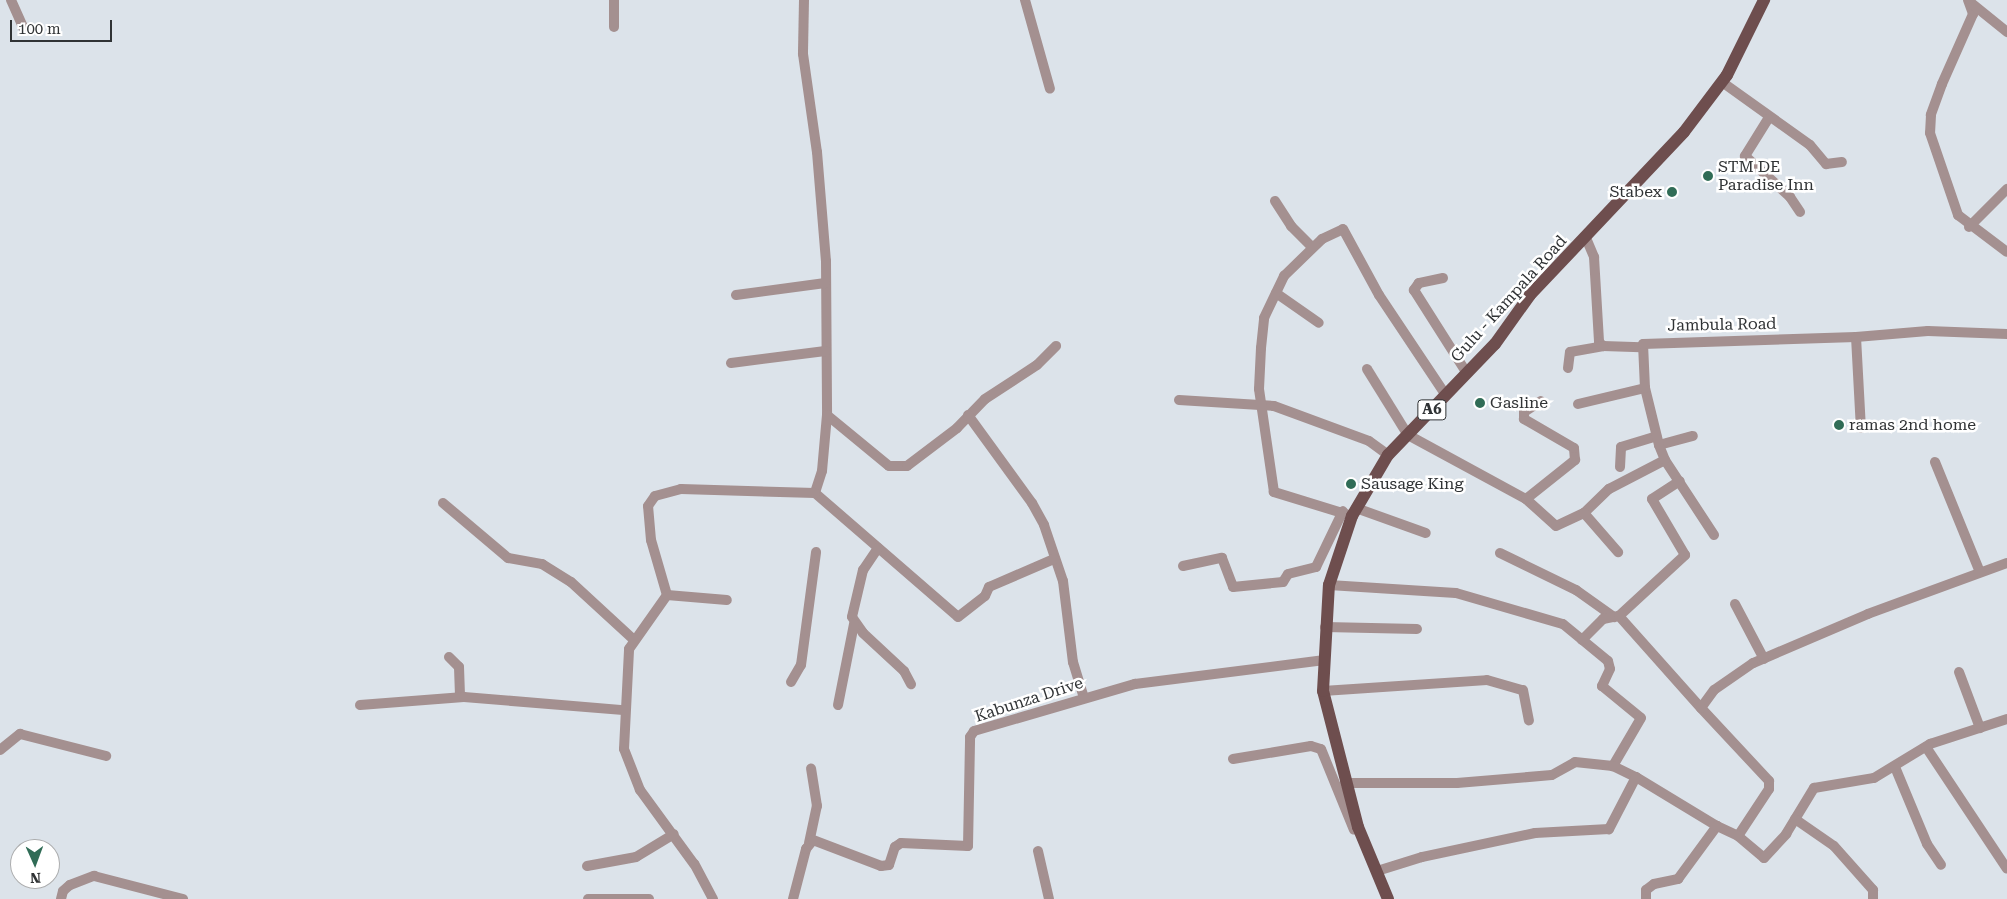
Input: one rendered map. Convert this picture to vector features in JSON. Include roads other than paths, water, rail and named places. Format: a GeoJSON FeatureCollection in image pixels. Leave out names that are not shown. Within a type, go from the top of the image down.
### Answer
{"type":"FeatureCollection","features":[{"type":"Feature","properties":{"kind":"main road","name":"Gulu - Kampala Road"},"geometry":{"type":"LineString","coordinates":[[1388,899],[1345,783],[1323,692],[1325,627],[1329,585],[1350,512],[1388,455],[1495,344],[1530,295],[1586,238],[1684,132],[1722,82],[1764,0]]}},
{"type":"Feature","properties":{"kind":"street"},"geometry":{"type":"LineString","coordinates":[[11,0],[23,27]]}},
{"type":"Feature","properties":{"kind":"street"},"geometry":{"type":"LineString","coordinates":[[614,0],[614,27]]}},
{"type":"Feature","properties":{"kind":"street"},"geometry":{"type":"LineString","coordinates":[[804,0],[803,54],[817,152],[825,283],[827,415],[822,471],[815,493]]}},
{"type":"Feature","properties":{"kind":"street"},"geometry":{"type":"LineString","coordinates":[[1025,0],[1050,89]]}},
{"type":"Feature","properties":{"kind":"street"},"geometry":{"type":"LineString","coordinates":[[1969,1],[2007,32]]}},
{"type":"Feature","properties":{"kind":"street"},"geometry":{"type":"LineString","coordinates":[[1969,1],[1973,14],[1942,84],[1931,115],[1930,133],[1951,202],[1969,227],[2007,252]]}},
{"type":"Feature","properties":{"kind":"street"},"geometry":{"type":"LineString","coordinates":[[1722,82],[1768,119],[1810,145],[1826,164],[1842,162]]}},
{"type":"Feature","properties":{"kind":"street"},"geometry":{"type":"LineString","coordinates":[[1768,119],[1745,156],[1790,197],[1800,212]]}},
{"type":"Feature","properties":{"kind":"street"},"geometry":{"type":"LineString","coordinates":[[1969,227],[2007,189]]}},
{"type":"Feature","properties":{"kind":"street"},"geometry":{"type":"LineString","coordinates":[[1275,201],[1291,226],[1312,247]]}},
{"type":"Feature","properties":{"kind":"street"},"geometry":{"type":"LineString","coordinates":[[1426,533],[1275,494],[1259,388],[1264,318],[1284,276],[1312,247],[1340,229],[1344,230],[1379,295],[1445,394]]}},
{"type":"Feature","properties":{"kind":"street"},"geometry":{"type":"LineString","coordinates":[[1586,238],[1594,256],[1596,331],[1603,346]]}},
{"type":"Feature","properties":{"kind":"street"},"geometry":{"type":"LineString","coordinates":[[1443,278],[1419,283],[1414,290],[1466,372]]}},
{"type":"Feature","properties":{"kind":"street"},"geometry":{"type":"LineString","coordinates":[[736,295],[825,283]]}},
{"type":"Feature","properties":{"kind":"street"},"geometry":{"type":"LineString","coordinates":[[1276,293],[1319,323]]}},
{"type":"Feature","properties":{"kind":"street","name":"Jambula Road"},"geometry":{"type":"LineString","coordinates":[[1568,368],[1570,352],[1603,346],[1641,347],[1660,342],[1856,337],[1928,331],[2007,334]]}},
{"type":"Feature","properties":{"kind":"street"},"geometry":{"type":"LineString","coordinates":[[1856,337],[1861,428]]}},
{"type":"Feature","properties":{"kind":"street"},"geometry":{"type":"LineString","coordinates":[[827,415],[894,468],[906,466],[1056,346]]}},
{"type":"Feature","properties":{"kind":"street"},"geometry":{"type":"LineString","coordinates":[[1641,347],[1645,388],[1657,441],[1665,460],[1714,535]]}},
{"type":"Feature","properties":{"kind":"street"},"geometry":{"type":"LineString","coordinates":[[731,363],[825,351]]}},
{"type":"Feature","properties":{"kind":"street"},"geometry":{"type":"LineString","coordinates":[[1367,369],[1408,435],[1526,499],[1556,526],[1584,512],[1609,490],[1665,460]]}},
{"type":"Feature","properties":{"kind":"street"},"geometry":{"type":"LineString","coordinates":[[1578,404],[1645,388]]}},
{"type":"Feature","properties":{"kind":"street"},"geometry":{"type":"LineString","coordinates":[[1179,400],[1262,403],[1368,441],[1388,455]]}},
{"type":"Feature","properties":{"kind":"street"},"geometry":{"type":"LineString","coordinates":[[1526,499],[1575,460],[1574,448],[1524,419],[1524,412],[1541,401]]}},
{"type":"Feature","properties":{"kind":"street"},"geometry":{"type":"LineString","coordinates":[[968,415],[1032,503],[1063,581],[1073,662],[1084,697]]}},
{"type":"Feature","properties":{"kind":"street"},"geometry":{"type":"LineString","coordinates":[[1620,468],[1621,447],[1693,436]]}},
{"type":"Feature","properties":{"kind":"street"},"geometry":{"type":"LineString","coordinates":[[1935,462],[1980,572]]}},
{"type":"Feature","properties":{"kind":"street"},"geometry":{"type":"LineString","coordinates":[[1582,640],[1598,622],[1617,616],[1685,555],[1652,499],[1680,481]]}},
{"type":"Feature","properties":{"kind":"street"},"geometry":{"type":"LineString","coordinates":[[667,595],[647,515],[648,506],[655,496],[699,488],[743,493],[815,493],[958,616],[985,596],[989,587],[1054,559]]}},
{"type":"Feature","properties":{"kind":"street"},"geometry":{"type":"LineString","coordinates":[[443,503],[508,558],[542,564],[571,582],[633,639]]}},
{"type":"Feature","properties":{"kind":"street"},"geometry":{"type":"LineString","coordinates":[[1183,566],[1222,558],[1233,587],[1283,582],[1288,574],[1316,567],[1350,512]]}},
{"type":"Feature","properties":{"kind":"street"},"geometry":{"type":"LineString","coordinates":[[1584,512],[1618,552]]}},
{"type":"Feature","properties":{"kind":"street"},"geometry":{"type":"LineString","coordinates":[[838,705],[854,624],[853,611],[863,570],[878,548]]}},
{"type":"Feature","properties":{"kind":"street"},"geometry":{"type":"LineString","coordinates":[[791,682],[801,666],[816,552]]}},
{"type":"Feature","properties":{"kind":"street"},"geometry":{"type":"LineString","coordinates":[[1500,553],[1576,590],[1617,616],[1770,783],[1738,836]]}},
{"type":"Feature","properties":{"kind":"street"},"geometry":{"type":"LineString","coordinates":[[1701,708],[1714,690],[1734,674],[1764,659],[1980,572],[2007,563]]}},
{"type":"Feature","properties":{"kind":"street"},"geometry":{"type":"LineString","coordinates":[[1329,585],[1456,593],[1563,624],[1611,664],[1602,686],[1641,718],[1613,766]]}},
{"type":"Feature","properties":{"kind":"street"},"geometry":{"type":"LineString","coordinates":[[667,595],[727,600]]}},
{"type":"Feature","properties":{"kind":"street"},"geometry":{"type":"LineString","coordinates":[[667,595],[633,639],[624,710],[624,749],[640,790],[674,834],[713,899]]}},
{"type":"Feature","properties":{"kind":"street"},"geometry":{"type":"LineString","coordinates":[[1735,604],[1764,659]]}},
{"type":"Feature","properties":{"kind":"street"},"geometry":{"type":"LineString","coordinates":[[854,624],[898,665],[911,684]]}},
{"type":"Feature","properties":{"kind":"street"},"geometry":{"type":"LineString","coordinates":[[1325,627],[1417,629]]}},
{"type":"Feature","properties":{"kind":"street"},"geometry":{"type":"LineString","coordinates":[[449,658],[459,667],[460,697]]}},
{"type":"Feature","properties":{"kind":"street","name":"Kabunza Drive"},"geometry":{"type":"LineString","coordinates":[[809,843],[813,840],[881,866],[889,865],[895,847],[901,842],[968,846],[970,737],[974,731],[1084,697],[1155,681],[1324,660]]}},
{"type":"Feature","properties":{"kind":"street"},"geometry":{"type":"LineString","coordinates":[[1959,672],[1980,728]]}},
{"type":"Feature","properties":{"kind":"street"},"geometry":{"type":"LineString","coordinates":[[1323,692],[1487,680],[1523,690],[1530,720]]}},
{"type":"Feature","properties":{"kind":"street"},"geometry":{"type":"LineString","coordinates":[[360,705],[460,697],[624,710]]}},
{"type":"Feature","properties":{"kind":"street"},"geometry":{"type":"LineString","coordinates":[[1345,783],[1457,783],[1552,776],[1575,762],[1613,766],[1636,777],[1738,836],[1764,858],[1794,820],[1814,788],[1858,784],[1895,767],[1926,747],[2007,719]]}},
{"type":"Feature","properties":{"kind":"street"},"geometry":{"type":"LineString","coordinates":[[0,750],[20,734],[106,756]]}},
{"type":"Feature","properties":{"kind":"street"},"geometry":{"type":"LineString","coordinates":[[1233,759],[1311,746],[1320,749],[1358,842],[1375,867],[1535,833],[1609,829],[1636,777]]}},
{"type":"Feature","properties":{"kind":"street"},"geometry":{"type":"LineString","coordinates":[[1926,747],[2007,869]]}},
{"type":"Feature","properties":{"kind":"street"},"geometry":{"type":"LineString","coordinates":[[1895,767],[1927,844],[1940,865]]}},
{"type":"Feature","properties":{"kind":"street"},"geometry":{"type":"LineString","coordinates":[[793,899],[818,806],[811,768]]}},
{"type":"Feature","properties":{"kind":"street"},"geometry":{"type":"LineString","coordinates":[[1794,820],[1822,835],[1873,894],[1883,899]]}},
{"type":"Feature","properties":{"kind":"street"},"geometry":{"type":"LineString","coordinates":[[1646,899],[1646,890],[1654,884],[1678,879],[1718,826]]}},
{"type":"Feature","properties":{"kind":"street"},"geometry":{"type":"LineString","coordinates":[[587,866],[636,858],[674,834]]}},
{"type":"Feature","properties":{"kind":"street"},"geometry":{"type":"LineString","coordinates":[[1038,851],[1049,899]]}},
{"type":"Feature","properties":{"kind":"street"},"geometry":{"type":"LineString","coordinates":[[61,899],[63,891],[70,885],[94,876],[183,899]]}},
{"type":"Feature","properties":{"kind":"street"},"geometry":{"type":"LineString","coordinates":[[588,899],[649,899]]}},
{"type":"Feature","properties":{"kind":"place","name":"STM DE Paradise Inn"},"geometry":{"type":"Point","coordinates":[1708,176]}},
{"type":"Feature","properties":{"kind":"place","name":"Stabex"},"geometry":{"type":"Point","coordinates":[1672,192]}},
{"type":"Feature","properties":{"kind":"place","name":"Gasline"},"geometry":{"type":"Point","coordinates":[1480,403]}},
{"type":"Feature","properties":{"kind":"place","name":"ramas 2nd home"},"geometry":{"type":"Point","coordinates":[1839,425]}},
{"type":"Feature","properties":{"kind":"place","name":"Sausage King"},"geometry":{"type":"Point","coordinates":[1351,484]}}]}
